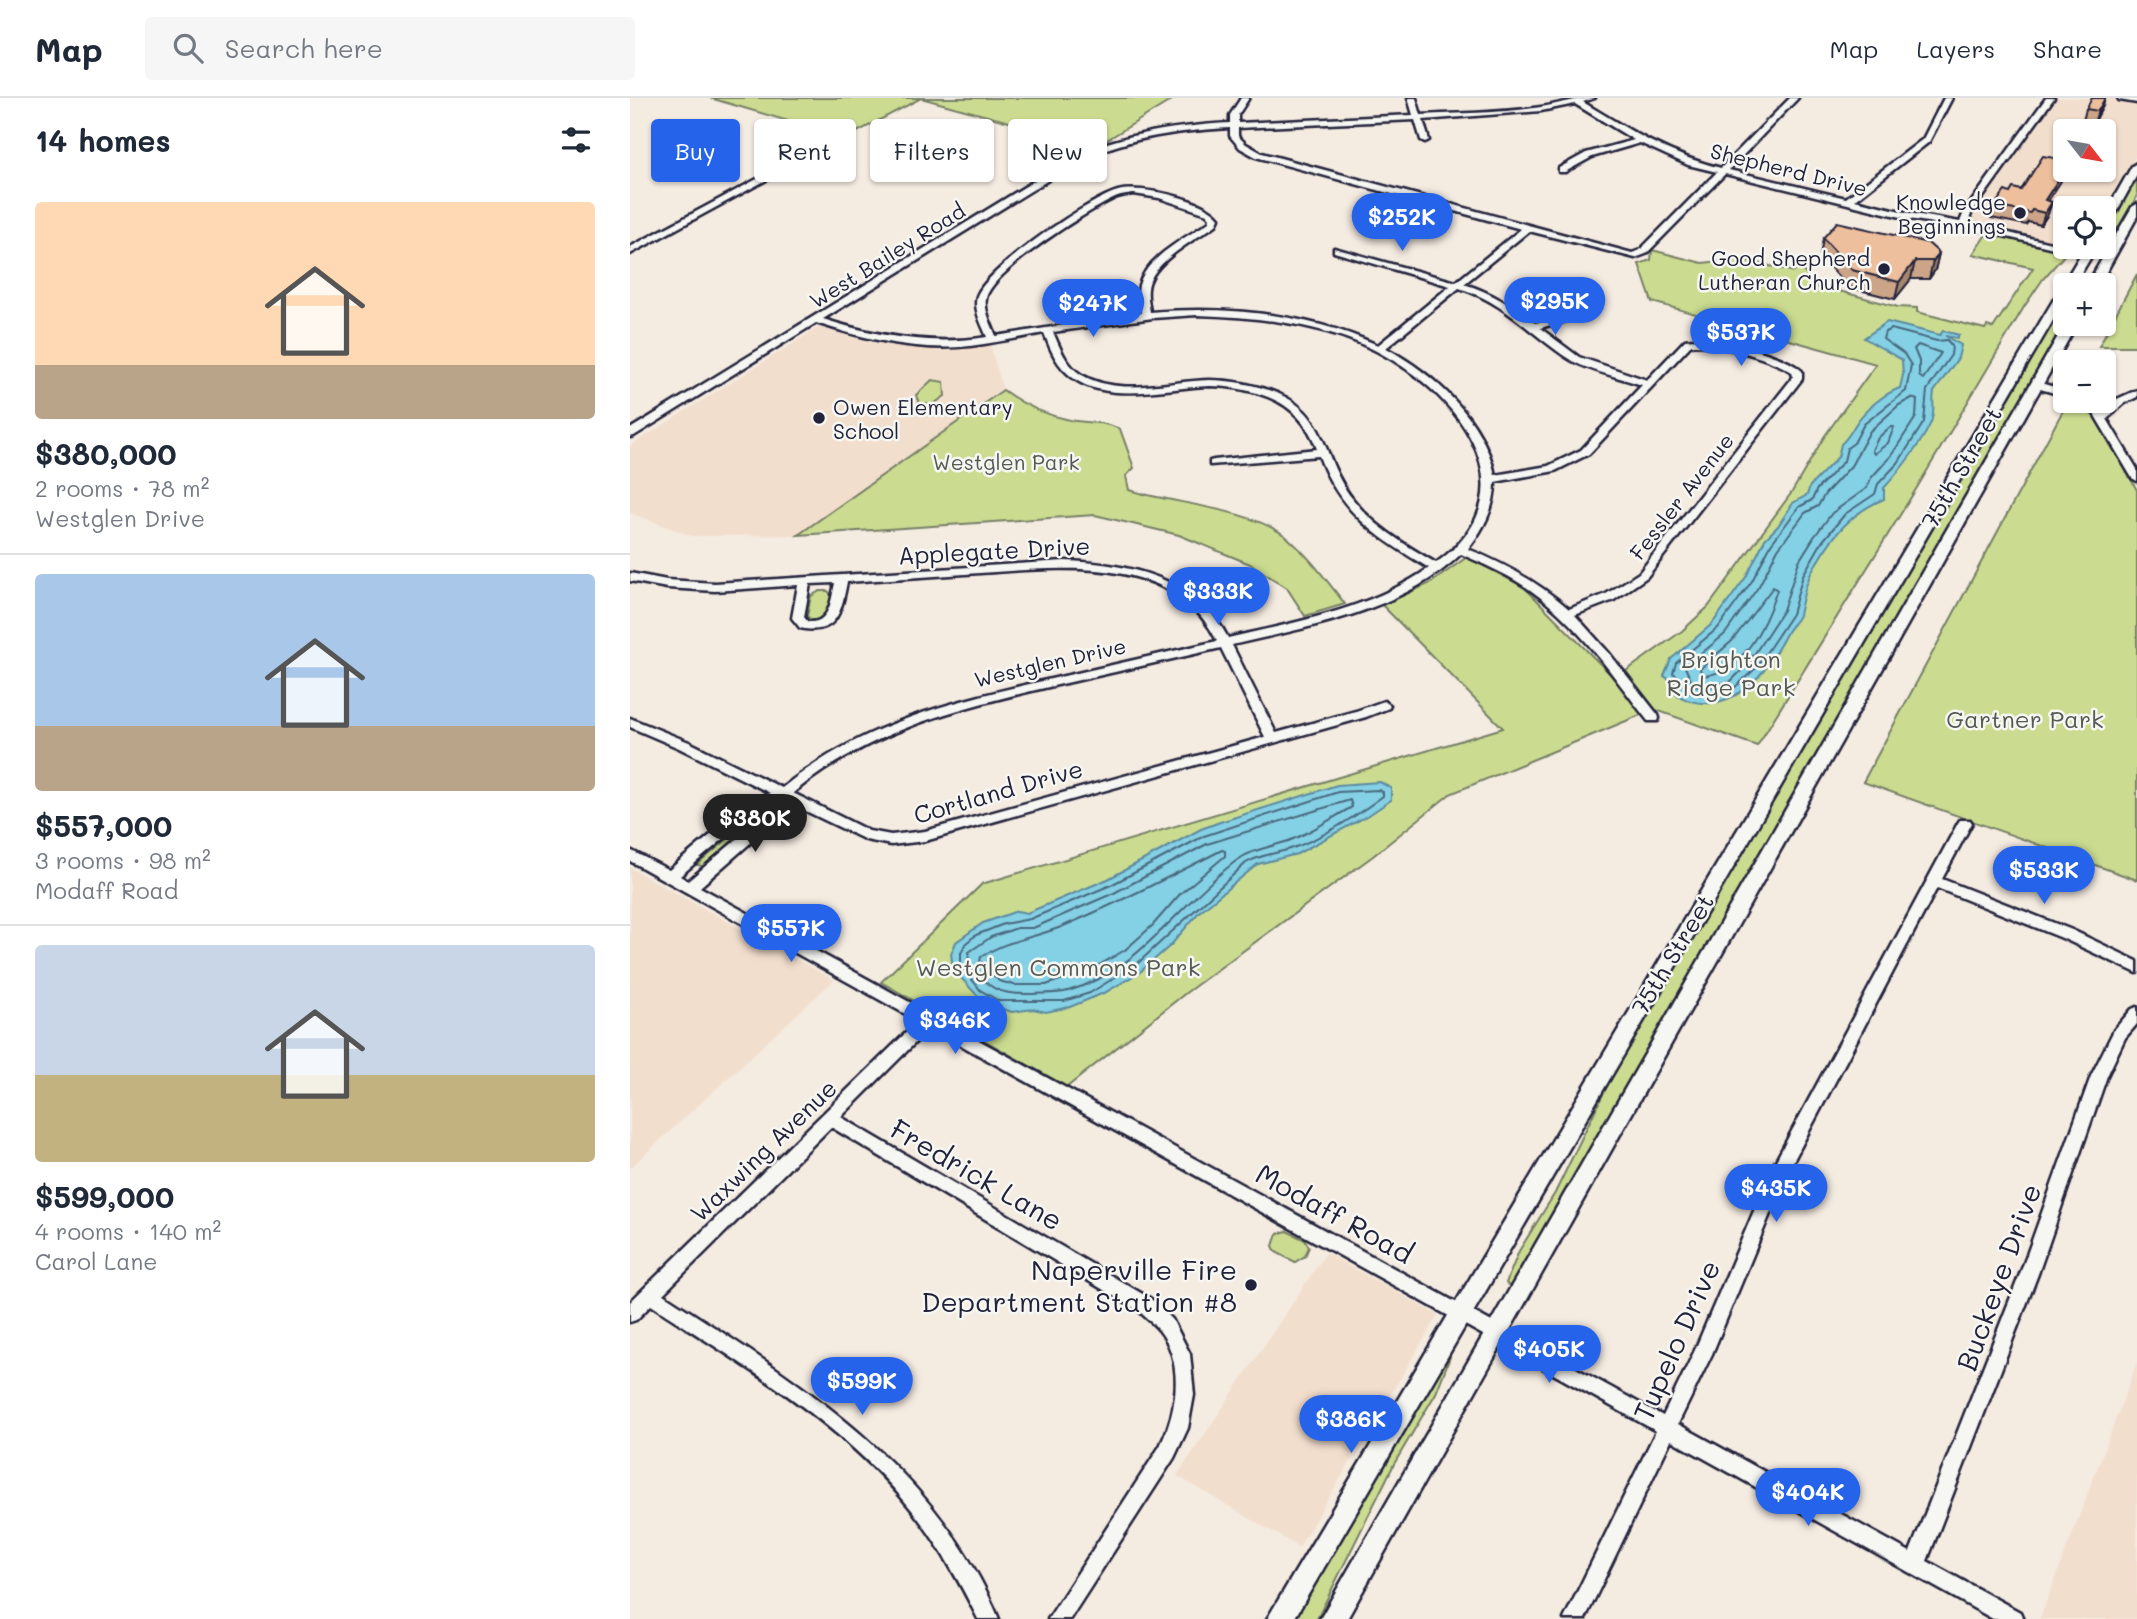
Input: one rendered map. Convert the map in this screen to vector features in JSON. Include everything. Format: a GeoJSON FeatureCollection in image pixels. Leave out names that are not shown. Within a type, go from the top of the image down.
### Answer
{"type":"FeatureCollection","features":[{"type":"Feature","properties":{"kind":"main road"},"geometry":{"type":"LineString","coordinates":[[2116,203],[2137,166]]}},
{"type":"Feature","properties":{"kind":"main road"},"geometry":{"type":"LineString","coordinates":[[2100,273],[2137,207]]}},
{"type":"Feature","properties":{"kind":"main road"},"geometry":{"type":"LineString","coordinates":[[2094,259],[2102,269]]}},
{"type":"Feature","properties":{"kind":"main road","name":"75th Street"},"geometry":{"type":"LineString","coordinates":[[1280,1619],[2053,310]]}},
{"type":"Feature","properties":{"kind":"main road","name":"75th Street"},"geometry":{"type":"LineString","coordinates":[[1333,1619],[2064,336]]}},
{"type":"Feature","properties":{"kind":"street"},"geometry":{"type":"LineString","coordinates":[[1245,98],[1236,110],[1232,126],[1234,136],[1243,146],[1269,159],[1625,255],[1639,255],[1794,98]]}},
{"type":"Feature","properties":{"kind":"street"},"geometry":{"type":"LineString","coordinates":[[1412,98],[1425,140]]}},
{"type":"Feature","properties":{"kind":"street","name":"West Bailey Road"},"geometry":{"type":"LineString","coordinates":[[630,434],[1087,152],[1150,135],[1232,126],[1520,112],[1591,98]]}},
{"type":"Feature","properties":{"kind":"street"},"geometry":{"type":"LineString","coordinates":[[1847,202],[1926,139],[1948,98]]}},
{"type":"Feature","properties":{"kind":"street"},"geometry":{"type":"LineString","coordinates":[[1963,225],[1967,214],[2050,98]]}},
{"type":"Feature","properties":{"kind":"street"},"geometry":{"type":"LineString","coordinates":[[2122,98],[2137,101]]}},
{"type":"Feature","properties":{"kind":"street","name":"Shepherd Drive"},"geometry":{"type":"LineString","coordinates":[[1577,102],[1679,159],[1909,216],[2053,243]]}},
{"type":"Feature","properties":{"kind":"street"},"geometry":{"type":"LineString","coordinates":[[1562,170],[1589,155],[1641,140]]}},
{"type":"Feature","properties":{"kind":"street"},"geometry":{"type":"LineString","coordinates":[[630,251],[758,182]]}},
{"type":"Feature","properties":{"kind":"street"},"geometry":{"type":"LineString","coordinates":[[993,339],[981,304],[984,288],[989,280],[1009,263],[1111,196],[1123,192],[1147,194],[1210,212],[1215,218],[1213,223],[1159,262],[1150,272],[1143,286],[1146,315]]}},
{"type":"Feature","properties":{"kind":"street"},"geometry":{"type":"LineString","coordinates":[[1380,348],[1526,229]]}},
{"type":"Feature","properties":{"kind":"street"},"geometry":{"type":"LineString","coordinates":[[1337,250],[1492,297],[1575,359],[1648,384],[1594,444],[1577,457],[1539,472],[1491,479]]}},
{"type":"Feature","properties":{"kind":"street","name":"Westglen Drive"},"geometry":{"type":"LineString","coordinates":[[670,877],[757,803],[783,794],[811,772],[848,749],[895,726],[984,698],[1224,642],[1353,607],[1406,586],[1437,568],[1461,550],[1486,512],[1491,479],[1481,448],[1452,401],[1425,375],[1380,348],[1318,326],[1253,313],[1187,311],[956,344],[899,342],[865,336],[814,320]]}},
{"type":"Feature","properties":{"kind":"street"},"geometry":{"type":"LineString","coordinates":[[1532,327],[1570,317]]}},
{"type":"Feature","properties":{"kind":"street"},"geometry":{"type":"LineString","coordinates":[[1048,331],[1064,365],[1080,377],[1096,383],[1144,389],[1215,383],[1250,388],[1275,396],[1306,415],[1317,432],[1338,488],[1362,517],[1389,539],[1437,568]]}},
{"type":"Feature","properties":{"kind":"street","name":"Fessler Avenue"},"geometry":{"type":"LineString","coordinates":[[1567,614],[1622,590],[1654,564],[1798,377],[1797,371],[1786,364],[1696,340],[1682,345],[1648,384]]}},
{"type":"Feature","properties":{"kind":"street"},"geometry":{"type":"LineString","coordinates":[[2037,385],[2053,390]]}},
{"type":"Feature","properties":{"kind":"street"},"geometry":{"type":"LineString","coordinates":[[2102,418],[2122,401],[2137,393]]}},
{"type":"Feature","properties":{"kind":"street"},"geometry":{"type":"LineString","coordinates":[[2096,413],[2137,478]]}},
{"type":"Feature","properties":{"kind":"street"},"geometry":{"type":"LineString","coordinates":[[1214,463],[1323,452]]}},
{"type":"Feature","properties":{"kind":"street"},"geometry":{"type":"LineString","coordinates":[[1461,550],[1520,578],[1567,614],[1653,718]]}},
{"type":"Feature","properties":{"kind":"street","name":"Applegate Drive"},"geometry":{"type":"LineString","coordinates":[[630,577],[699,587],[841,580],[1035,565],[1106,567],[1145,575],[1184,594],[1206,613],[1224,642],[1272,738]]}},
{"type":"Feature","properties":{"kind":"street"},"geometry":{"type":"LineString","coordinates":[[804,582],[798,618],[803,625],[815,627],[828,623],[835,614],[841,580]]}},
{"type":"Feature","properties":{"kind":"street","name":"Cortland Drive"},"geometry":{"type":"LineString","coordinates":[[630,722],[674,740],[866,835],[902,840],[925,836],[1361,714],[1384,705]]}},
{"type":"Feature","properties":{"kind":"street","name":"Westglen Drive"},"geometry":{"type":"LineString","coordinates":[[689,888],[776,813],[783,794]]}},
{"type":"Feature","properties":{"kind":"street","name":"Tupelo Drive"},"geometry":{"type":"LineString","coordinates":[[1574,1619],[1703,1354],[1779,1171],[1965,823]]}},
{"type":"Feature","properties":{"kind":"street","name":"Modaff Road"},"geometry":{"type":"LineString","coordinates":[[630,855],[2013,1619]]}},
{"type":"Feature","properties":{"kind":"street"},"geometry":{"type":"LineString","coordinates":[[1933,881],[2067,934],[2137,967]]}},
{"type":"Feature","properties":{"kind":"street","name":"Buckeye Drive"},"geometry":{"type":"LineString","coordinates":[[1915,1565],[2029,1274],[2099,1076],[2119,1034],[2137,1013]]}},
{"type":"Feature","properties":{"kind":"street","name":"Waxwing Avenue"},"geometry":{"type":"LineString","coordinates":[[630,1314],[929,1020]]}},
{"type":"Feature","properties":{"kind":"street","name":"Fredrick Lane"},"geometry":{"type":"LineString","coordinates":[[830,1118],[1145,1305],[1173,1335],[1184,1368],[1185,1395],[1179,1428],[1167,1452],[1058,1619]]}},
{"type":"Feature","properties":{"kind":"street"},"geometry":{"type":"LineString","coordinates":[[650,1295],[819,1408],[879,1458],[932,1520],[989,1619]]}},
{"type":"Feature","properties":{"kind":"shaded area"},"geometry":{"type":"Polygon","coordinates":[[[2051,98],[2137,98],[2137,154],[2112,196],[2053,196],[2053,241],[1963,221],[2051,98]]]}},
{"type":"Feature","properties":{"kind":"shaded area","name":"Owen Elementary School"},"geometry":{"type":"Polygon","coordinates":[[[819,327],[865,341],[906,347],[946,348],[990,344],[1003,390],[798,535],[692,536],[630,513],[630,446],[819,327]]]}},
{"type":"Feature","properties":{"kind":"shaded area"},"geometry":{"type":"Polygon","coordinates":[[[630,868],[834,980],[630,1168],[630,868]]]}},
{"type":"Feature","properties":{"kind":"shaded area"},"geometry":{"type":"Polygon","coordinates":[[[1326,1253],[1438,1315],[1299,1547],[1177,1476],[1326,1253]]]}},
{"type":"Feature","properties":{"kind":"shaded area"},"geometry":{"type":"Polygon","coordinates":[[[2137,1363],[2137,1619],[2040,1619],[2048,1598],[2137,1363]]]}},
{"type":"Feature","properties":{"kind":"green space"},"geometry":{"type":"Polygon","coordinates":[[[710,98],[921,98],[882,119],[870,119],[870,125],[856,133],[856,119],[781,119],[710,98]]]}},
{"type":"Feature","properties":{"kind":"green space"},"geometry":{"type":"Polygon","coordinates":[[[921,98],[1175,98],[1107,140],[1107,119],[1008,119],[1008,122],[921,98]]]}},
{"type":"Feature","properties":{"kind":"green space"},"geometry":{"type":"Polygon","coordinates":[[[2137,176],[2137,197],[2116,234],[2116,213],[2137,176]]]}},
{"type":"Feature","properties":{"kind":"green space","name":"Brighton Ridge Park"},"geometry":{"type":"Polygon","coordinates":[[[1992,234],[2053,249],[2053,259],[2061,259],[2024,307],[1918,486],[1757,746],[1656,710],[1626,671],[1682,631],[1708,607],[1792,492],[1824,437],[1876,364],[1652,302],[1639,264],[1651,260],[1652,250],[1702,263],[1742,259],[1794,272],[1797,269],[1803,271],[1818,288],[1828,288],[1898,307],[1917,308],[1917,312],[1985,329],[1987,326],[1993,328],[2033,268],[1973,254],[1985,236],[1992,234]]]}},
{"type":"Feature","properties":{"kind":"green space"},"geometry":{"type":"Polygon","coordinates":[[[2137,274],[2137,346],[2099,346],[2104,336],[2116,336],[2116,314],[2137,274]]]}},
{"type":"Feature","properties":{"kind":"green space"},"geometry":{"type":"Polygon","coordinates":[[[2053,320],[2053,336],[2056,336],[2051,349],[1510,1287],[1506,1283],[1519,1251],[1555,1193],[1622,1055],[2053,320]]]}},
{"type":"Feature","properties":{"kind":"green space"},"geometry":{"type":"Polygon","coordinates":[[[932,380],[944,382],[945,396],[932,405],[919,403],[916,395],[932,380]]]}},
{"type":"Feature","properties":{"kind":"green space","name":"Westglen Park"},"geometry":{"type":"Polygon","coordinates":[[[1003,390],[1027,405],[1052,415],[1120,429],[1134,468],[1126,476],[1129,490],[1230,513],[1268,526],[1284,535],[1301,550],[1345,604],[1305,616],[1287,588],[1250,564],[1179,535],[1095,515],[798,535],[1003,390]]]}},
{"type":"Feature","properties":{"kind":"green space","name":"Gartner Park"},"geometry":{"type":"Polygon","coordinates":[[[2062,413],[2092,413],[2137,490],[2137,880],[1863,782],[2062,413]]]}},
{"type":"Feature","properties":{"kind":"green space","name":"Westglen Commons Park"},"geometry":{"type":"Polygon","coordinates":[[[1467,557],[1524,587],[1612,676],[1643,714],[1450,794],[1373,856],[1187,992],[1067,1087],[881,982],[982,884],[1503,728],[1382,605],[1431,583],[1467,557]]]}},
{"type":"Feature","properties":{"kind":"green space"},"geometry":{"type":"Polygon","coordinates":[[[820,591],[828,591],[831,595],[828,616],[812,621],[807,616],[811,596],[820,591]]]}},
{"type":"Feature","properties":{"kind":"green space"},"geometry":{"type":"Polygon","coordinates":[[[769,804],[774,808],[707,867],[697,865],[769,804]]]}},
{"type":"Feature","properties":{"kind":"green space"},"geometry":{"type":"Polygon","coordinates":[[[1287,1231],[1305,1240],[1309,1247],[1305,1256],[1295,1262],[1276,1252],[1273,1246],[1277,1234],[1287,1231]]]}},
{"type":"Feature","properties":{"kind":"green space"},"geometry":{"type":"Polygon","coordinates":[[[1448,1353],[1450,1357],[1436,1393],[1394,1464],[1317,1619],[1293,1619],[1448,1353]]]}},
{"type":"Feature","properties":{"kind":"water"},"geometry":{"type":"Polygon","coordinates":[[[1887,322],[1940,335],[1943,331],[1959,335],[1957,338],[1945,336],[1961,345],[1958,358],[1934,392],[1933,415],[1929,427],[1904,465],[1884,488],[1884,499],[1853,518],[1829,543],[1810,576],[1798,617],[1758,677],[1738,694],[1726,700],[1702,703],[1680,697],[1676,694],[1676,684],[1664,676],[1671,659],[1712,624],[1746,577],[1765,539],[1778,526],[1793,503],[1807,495],[1810,486],[1838,457],[1841,444],[1861,417],[1882,398],[1900,388],[1902,360],[1864,338],[1887,322]]]}},
{"type":"Feature","properties":{"kind":"water"},"geometry":{"type":"Polygon","coordinates":[[[1380,782],[1391,788],[1391,800],[1297,854],[1258,864],[1199,912],[1171,945],[1140,972],[1106,992],[1070,1007],[1046,1012],[1033,1009],[1012,1012],[985,1004],[953,969],[951,954],[956,942],[983,923],[1017,911],[1027,913],[1108,879],[1201,829],[1220,822],[1337,785],[1380,782]]]}},
{"type":"Feature","properties":{"kind":"building"},"geometry":{"type":"Polygon","coordinates":[[[2092,98],[2105,98],[2098,111],[2086,109],[2092,98]]]}},
{"type":"Feature","properties":{"kind":"building"},"geometry":{"type":"Polygon","coordinates":[[[2043,156],[2053,158],[2053,182],[2057,182],[2045,200],[2052,202],[2045,213],[1994,206],[2005,191],[2010,193],[2013,188],[2021,190],[2043,156]]]}},
{"type":"Feature","properties":{"kind":"building"},"geometry":{"type":"Polygon","coordinates":[[[1837,222],[1928,243],[1939,253],[1933,261],[1915,261],[1899,282],[1852,270],[1823,238],[1837,222]]]}},
{"type":"Feature","properties":{"kind":"place","name":"Knowledge Beginnings"},"geometry":{"type":"Point","coordinates":[2020,213]}},
{"type":"Feature","properties":{"kind":"place","name":"Good Shepherd Lutheran Church"},"geometry":{"type":"Point","coordinates":[1884,269]}},
{"type":"Feature","properties":{"kind":"place","name":"Owen Elementary School"},"geometry":{"type":"Point","coordinates":[819,418]}},
{"type":"Feature","properties":{"kind":"place","name":"Naperville Fire Department Station #8"},"geometry":{"type":"Point","coordinates":[1251,1285]}}]}
